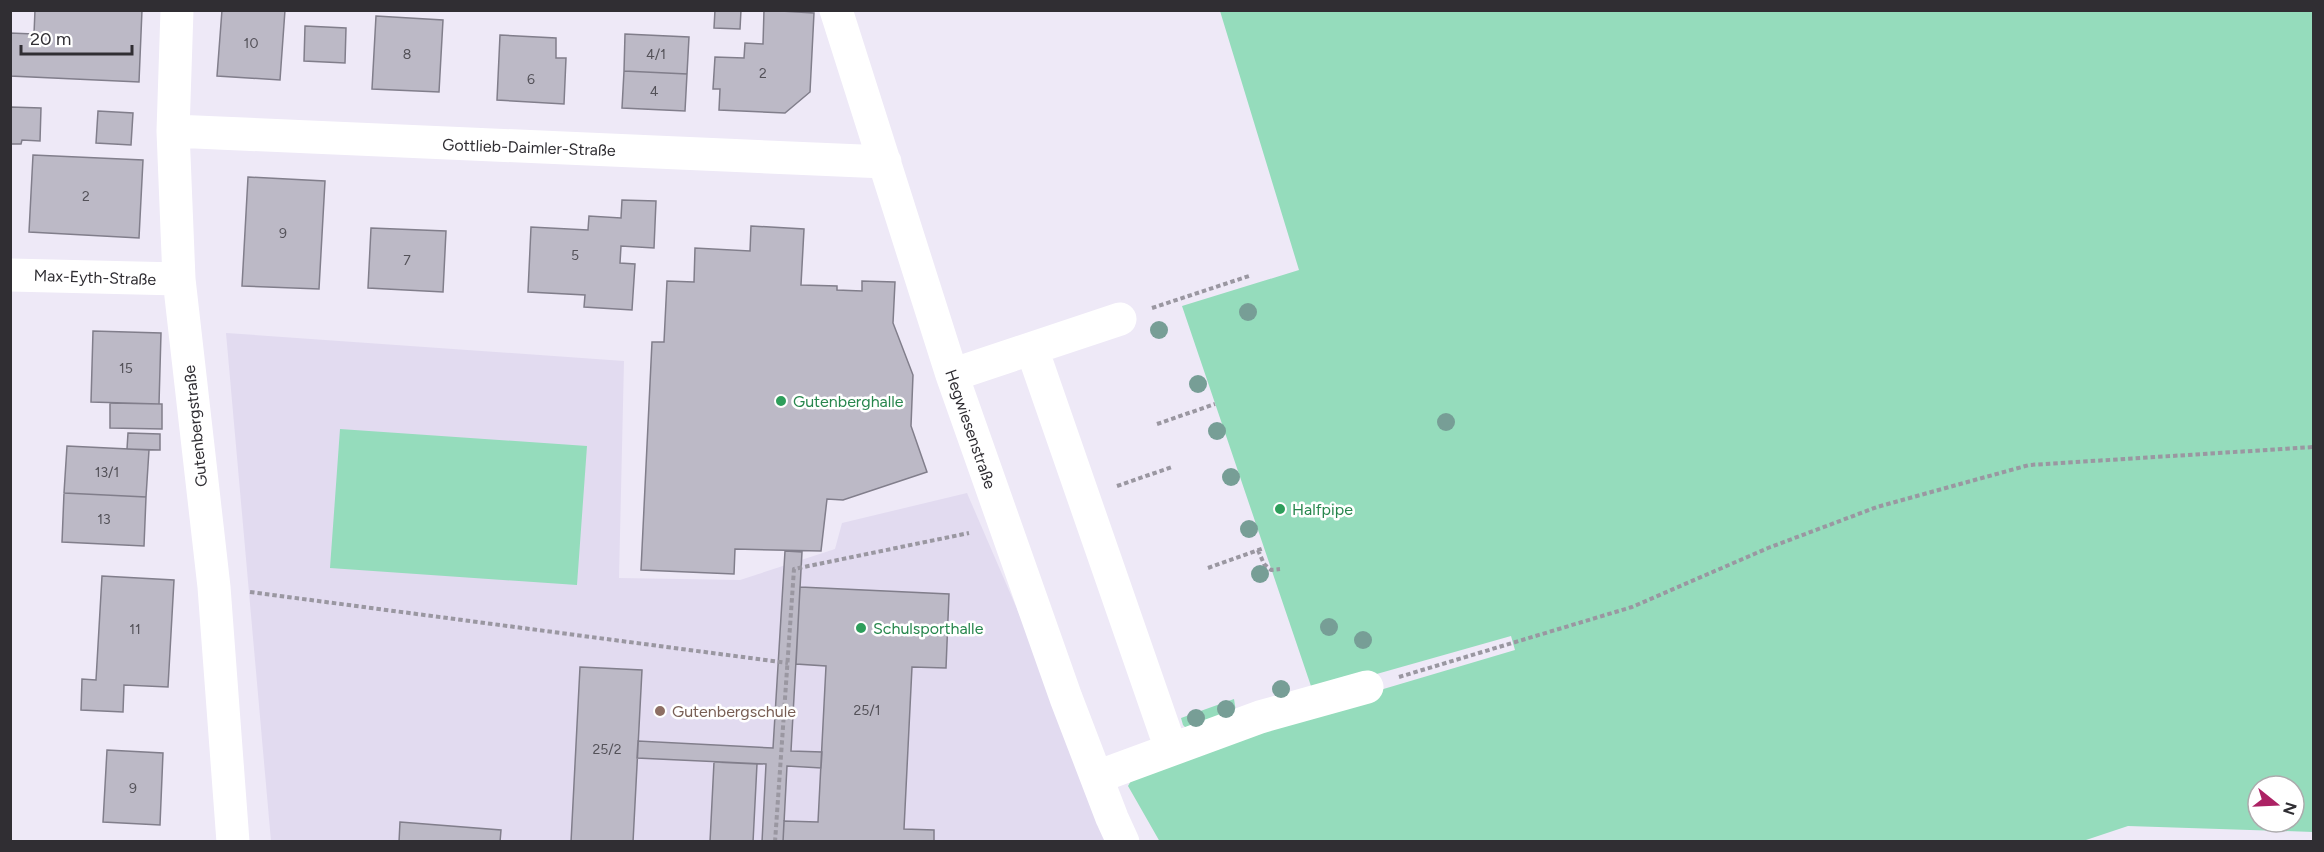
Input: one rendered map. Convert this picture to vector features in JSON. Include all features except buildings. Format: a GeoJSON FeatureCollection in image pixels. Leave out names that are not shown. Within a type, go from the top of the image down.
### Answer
{"type":"FeatureCollection","features":[{"type":"Feature","properties":{"kind":"street","name":"Gutenbergstraße"},"geometry":{"type":"LineString","coordinates":[[177,10],[173,131],[179,279],[214,587],[233,842]]}},
{"type":"Feature","properties":{"kind":"street","name":"Hegwiesenstraße"},"geometry":{"type":"LineString","coordinates":[[836,10],[952,375],[1066,698],[1123,842]]}},
{"type":"Feature","properties":{"kind":"street","name":"Gottlieb-Daimler-Straße"},"geometry":{"type":"LineString","coordinates":[[173,131],[885,162]]}},
{"type":"Feature","properties":{"kind":"street","name":"Max-Eyth-Straße"},"geometry":{"type":"LineString","coordinates":[[10,275],[179,279]]}},
{"type":"Feature","properties":{"kind":"street"},"geometry":{"type":"LineString","coordinates":[[952,375],[1120,319]]}},
{"type":"Feature","properties":{"kind":"street"},"geometry":{"type":"LineString","coordinates":[[1032,349],[1171,749]]}},
{"type":"Feature","properties":{"kind":"street"},"geometry":{"type":"LineString","coordinates":[[1097,777],[1260,717],[1367,687]]}},
{"type":"Feature","properties":{"kind":"path"},"geometry":{"type":"LineString","coordinates":[[1120,319],[1249,276]]}},
{"type":"Feature","properties":{"kind":"path"},"geometry":{"type":"LineString","coordinates":[[1157,424],[1215,404]]}},
{"type":"Feature","properties":{"kind":"path"},"geometry":{"type":"LineString","coordinates":[[1367,687],[1632,607],[1768,548],[1877,507],[2029,465],[2313,447]]}},
{"type":"Feature","properties":{"kind":"path"},"geometry":{"type":"LineString","coordinates":[[776,842],[794,569],[970,532]]}},
{"type":"Feature","properties":{"kind":"path"},"geometry":{"type":"LineString","coordinates":[[1208,568],[1264,548]]}},
{"type":"Feature","properties":{"kind":"path"},"geometry":{"type":"LineString","coordinates":[[1258,550],[1264,564],[1271,570],[1280,569]]}},
{"type":"Feature","properties":{"kind":"path"},"geometry":{"type":"LineString","coordinates":[[214,587],[788,663]]}},
{"type":"Feature","properties":{"kind":"shaded area","name":"Gutenbergschule"},"geometry":{"type":"Polygon","coordinates":[[[226,333],[624,361],[619,578],[740,580],[835,549],[842,523],[967,493],[1117,841],[271,841],[226,333]]]}},
{"type":"Feature","properties":{"kind":"green space"},"geometry":{"type":"Polygon","coordinates":[[[1220,11],[2313,11],[2313,832],[2306,832],[2306,774],[2246,774],[2246,830],[2128,826],[2080,842],[1160,842],[1128,786],[1132,779],[1316,709],[1515,650],[1511,636],[1313,692],[1182,306],[1299,270],[1220,11]]]}},
{"type":"Feature","properties":{"kind":"green space"},"geometry":{"type":"Polygon","coordinates":[[[340,429],[587,446],[577,585],[330,568],[340,429]]]}},
{"type":"Feature","properties":{"kind":"green space"},"geometry":{"type":"Polygon","coordinates":[[[1234,699],[1236,712],[1188,730],[1183,725],[1181,718],[1234,699]]]}},
{"type":"Feature","properties":{"kind":"place","name":"Gutenberghalle"},"geometry":{"type":"Point","coordinates":[781,401]}},
{"type":"Feature","properties":{"kind":"place","name":"Halfpipe"},"geometry":{"type":"Point","coordinates":[1280,509]}},
{"type":"Feature","properties":{"kind":"place","name":"Schulsporthalle"},"geometry":{"type":"Point","coordinates":[861,628]}},
{"type":"Feature","properties":{"kind":"place","name":"Gutenbergschule"},"geometry":{"type":"Point","coordinates":[660,711]}}]}
